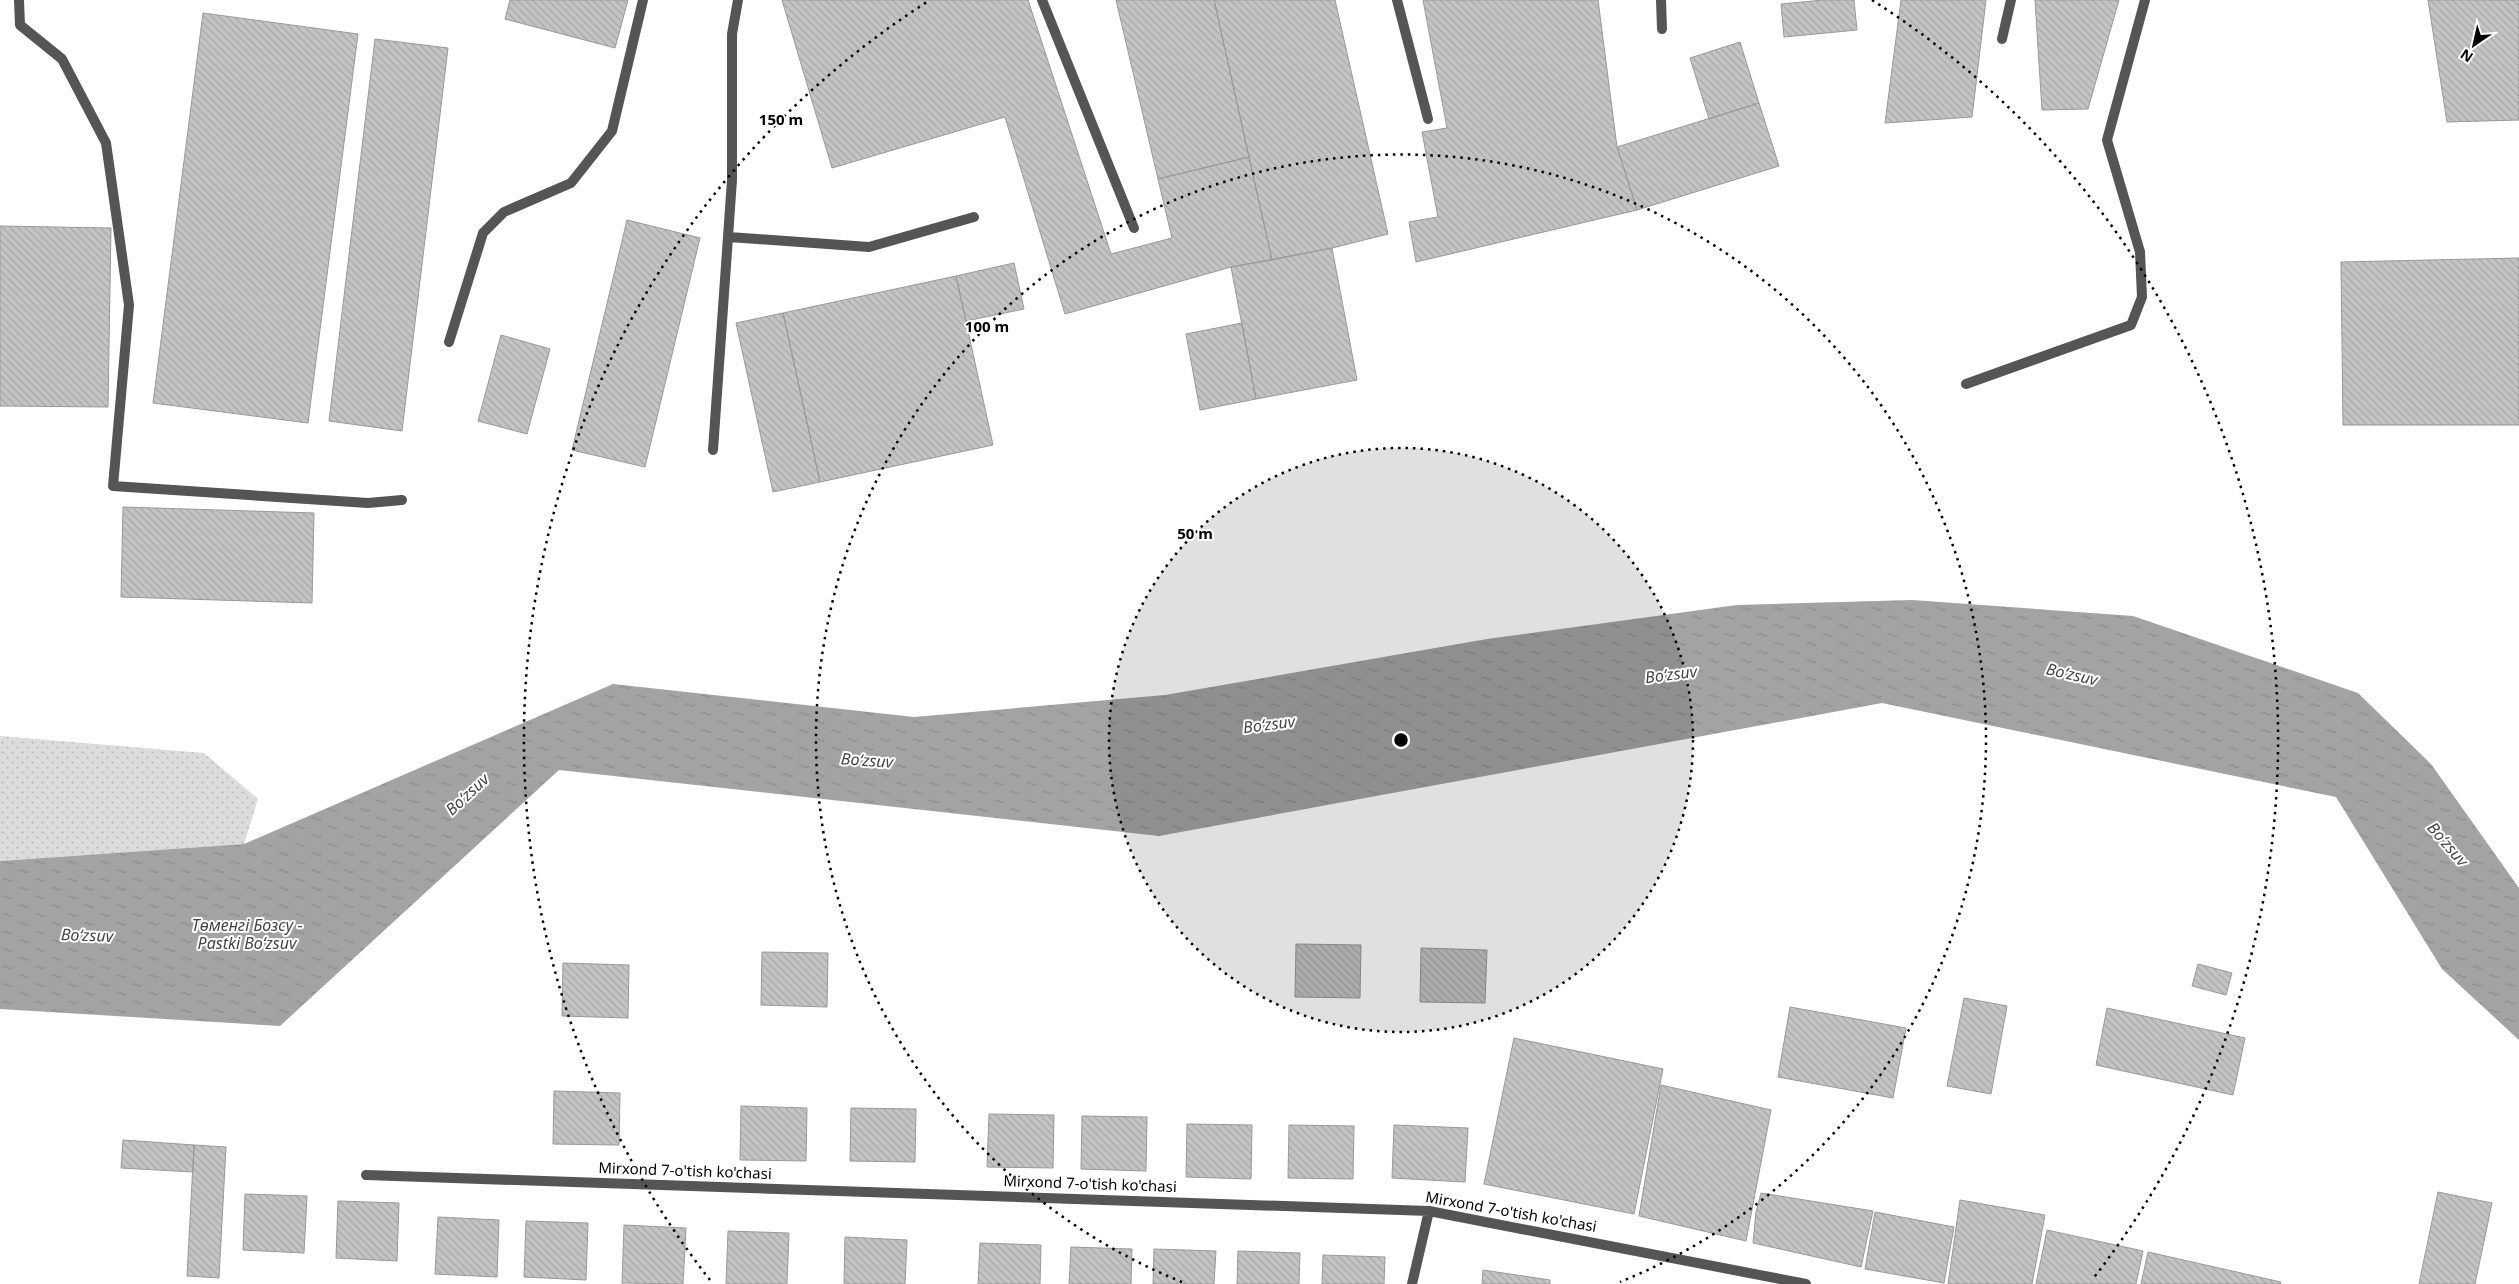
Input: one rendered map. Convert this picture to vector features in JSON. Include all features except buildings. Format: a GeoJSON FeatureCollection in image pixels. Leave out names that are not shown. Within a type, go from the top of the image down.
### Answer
{"type":"FeatureCollection","features":[{"type":"Feature","properties":{"kind":"street"},"geometry":{"type":"LineString","coordinates":[[19,0],[20,25],[62,59],[106,143],[129,305],[113,486],[368,503],[402,500]]}},
{"type":"Feature","properties":{"kind":"street"},"geometry":{"type":"LineString","coordinates":[[449,342],[483,233],[504,212],[571,183],[612,131],[643,0]]}},
{"type":"Feature","properties":{"kind":"street"},"geometry":{"type":"LineString","coordinates":[[713,450],[729,237],[732,180],[732,34],[738,0]]}},
{"type":"Feature","properties":{"kind":"street"},"geometry":{"type":"LineString","coordinates":[[1042,0],[1134,228]]}},
{"type":"Feature","properties":{"kind":"street"},"geometry":{"type":"LineString","coordinates":[[1397,0],[1428,119]]}},
{"type":"Feature","properties":{"kind":"street"},"geometry":{"type":"LineString","coordinates":[[1661,0],[1662,29]]}},
{"type":"Feature","properties":{"kind":"street"},"geometry":{"type":"LineString","coordinates":[[2002,39],[2011,0]]}},
{"type":"Feature","properties":{"kind":"street"},"geometry":{"type":"LineString","coordinates":[[1966,384],[2131,325],[2142,297],[2140,252],[2107,140],[2145,0]]}},
{"type":"Feature","properties":{"kind":"street"},"geometry":{"type":"LineString","coordinates":[[729,237],[869,247],[974,217]]}},
{"type":"Feature","properties":{"kind":"street","name":"Mirxond 7-o'tish ko'chasi"},"geometry":{"type":"LineString","coordinates":[[366,1175],[1429,1211],[1806,1284]]}},
{"type":"Feature","properties":{"kind":"street"},"geometry":{"type":"LineString","coordinates":[[1412,1284],[1429,1211]]}},
{"type":"Feature","properties":{"kind":"shaded area"},"geometry":{"type":"Polygon","coordinates":[[[0,736],[204,753],[258,799],[244,844],[0,861],[0,736]]]}},
{"type":"Feature","properties":{"kind":"water","name":"Төменгі Бозсу - Pastki Boʻzsuv"},"geometry":{"type":"Polygon","coordinates":[[[1912,600],[2133,616],[2358,693],[2431,764],[2519,888],[2519,1040],[2442,969],[2336,797],[1882,703],[1159,836],[559,770],[280,1026],[0,1009],[0,861],[244,844],[613,684],[914,717],[1165,695],[1487,639],[1737,605],[1912,600]]]}},
{"type":"Feature","properties":{"kind":"water label","name":"Boʻzsuv"},"geometry":{"type":"Point","coordinates":[1671,674]}},
{"type":"Feature","properties":{"kind":"water label","name":"Boʻzsuv"},"geometry":{"type":"Point","coordinates":[2072,674]}},
{"type":"Feature","properties":{"kind":"water label","name":"Boʻzsuv"},"geometry":{"type":"Point","coordinates":[1269,724]}},
{"type":"Feature","properties":{"kind":"water label","name":"Boʻzsuv"},"geometry":{"type":"Point","coordinates":[867,760]}},
{"type":"Feature","properties":{"kind":"water label","name":"Boʻzsuv"},"geometry":{"type":"Point","coordinates":[467,794]}},
{"type":"Feature","properties":{"kind":"water label","name":"Boʻzsuv"},"geometry":{"type":"Point","coordinates":[2448,844]}},
{"type":"Feature","properties":{"kind":"water label","name":"Boʻzsuv"},"geometry":{"type":"Point","coordinates":[87,935]}}]}
